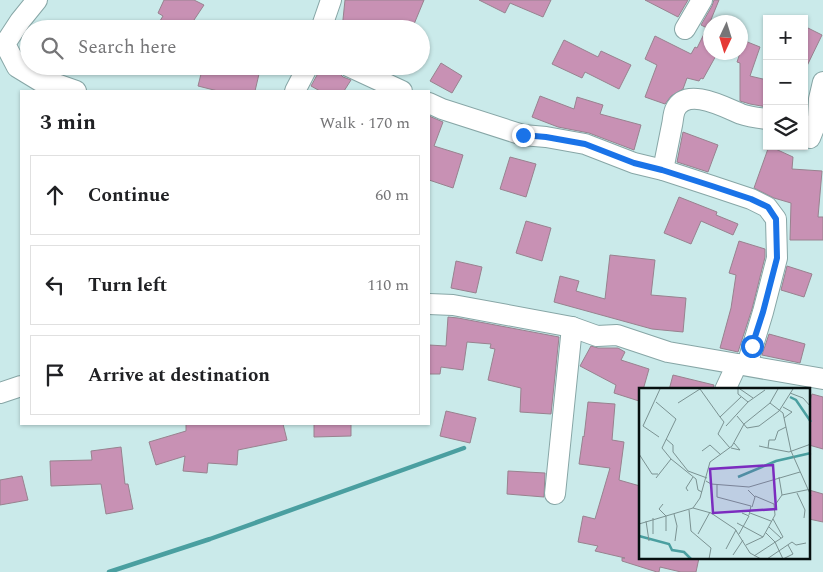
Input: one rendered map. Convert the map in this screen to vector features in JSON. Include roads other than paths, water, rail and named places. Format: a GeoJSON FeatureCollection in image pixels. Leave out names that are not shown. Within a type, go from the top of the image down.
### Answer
{"type":"FeatureCollection","features":[{"type":"Feature","properties":{"kind":"street"},"geometry":{"type":"LineString","coordinates":[[21,20],[37,0]]}},
{"type":"Feature","properties":{"kind":"street"},"geometry":{"type":"LineString","coordinates":[[324,20],[331,0]]}},
{"type":"Feature","properties":{"kind":"street"},"geometry":{"type":"LineString","coordinates":[[685,30],[702,0]]}},
{"type":"Feature","properties":{"kind":"street"},"geometry":{"type":"LineString","coordinates":[[20,21],[2,47],[20,69]]}},
{"type":"Feature","properties":{"kind":"street"},"geometry":{"type":"LineString","coordinates":[[30,75],[40,81],[73,90]]}},
{"type":"Feature","properties":{"kind":"street"},"geometry":{"type":"LineString","coordinates":[[296,90],[303,75]]}},
{"type":"Feature","properties":{"kind":"street"},"geometry":{"type":"LineString","coordinates":[[367,75],[400,90]]}},
{"type":"Feature","properties":{"kind":"street"},"geometry":{"type":"LineString","coordinates":[[810,138],[818,118],[819,99],[823,82]]}},
{"type":"Feature","properties":{"kind":"street"},"geometry":{"type":"LineString","coordinates":[[662,170],[674,112],[679,104],[686,100],[702,99],[742,114],[763,119]]}},
{"type":"Feature","properties":{"kind":"street"},"geometry":{"type":"LineString","coordinates":[[430,103],[523,135],[585,144],[634,163],[662,170],[751,199],[768,207],[776,219],[777,258],[763,312],[742,364],[726,388]]}},
{"type":"Feature","properties":{"kind":"street"},"geometry":{"type":"LineString","coordinates":[[430,304],[453,305],[572,327],[597,336],[617,335],[668,352],[823,379]]}},
{"type":"Feature","properties":{"kind":"street"},"geometry":{"type":"LineString","coordinates":[[555,494],[572,327]]}},
{"type":"Feature","properties":{"kind":"street"},"geometry":{"type":"LineString","coordinates":[[0,393],[20,386]]}},
{"type":"Feature","properties":{"kind":"waterway"},"geometry":{"type":"LineString","coordinates":[[109,572],[210,539],[464,448]]}}]}
